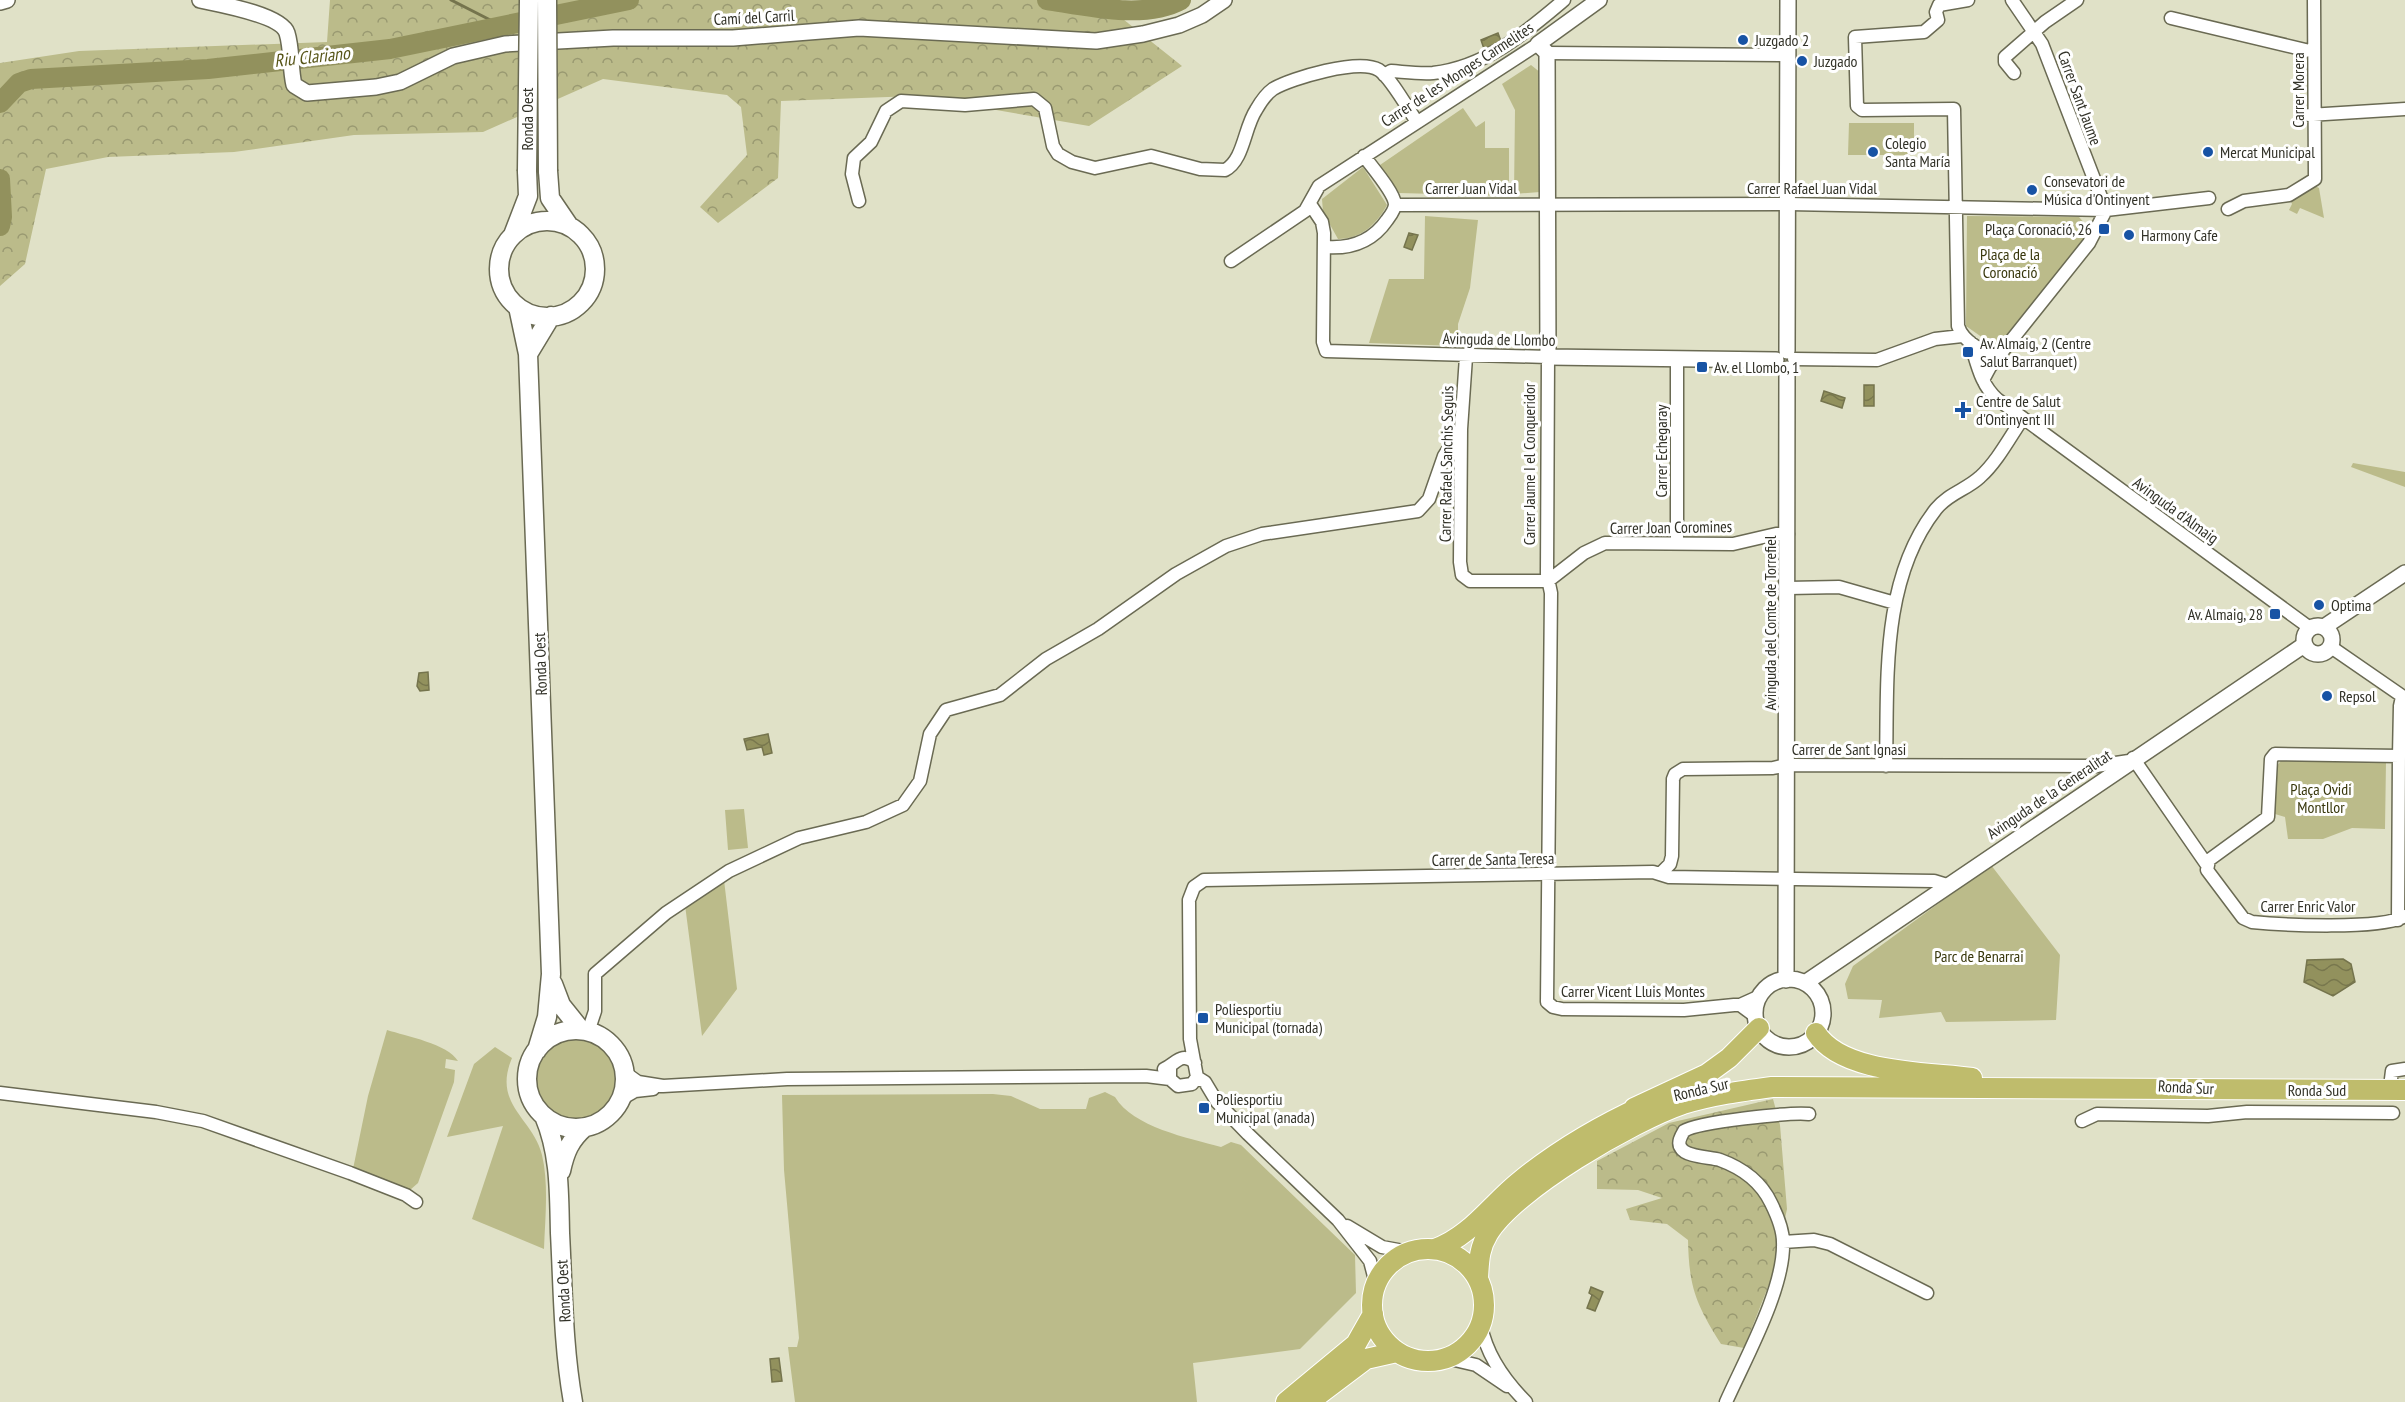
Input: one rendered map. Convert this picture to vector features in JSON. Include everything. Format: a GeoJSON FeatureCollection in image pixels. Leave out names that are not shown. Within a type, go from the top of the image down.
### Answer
{"type":"FeatureCollection","features":[{"type":"Feature","properties":{"kind":"main road","name":"Ronda Oest"},"geometry":{"type":"LineString","coordinates":[[513,235],[528,195],[529,0]]}},
{"type":"Feature","properties":{"kind":"main road","name":"Ronda Oest"},"geometry":{"type":"LineString","coordinates":[[547,0],[550,198],[569,226]]}},
{"type":"Feature","properties":{"kind":"main road"},"geometry":{"type":"LineString","coordinates":[[540,221],[569,226],[590,248],[594,263],[594,278],[588,293],[579,305],[566,313],[539,316],[518,307],[507,295],[500,280],[499,264],[503,248],[513,235],[525,226],[540,221]]}},
{"type":"Feature","properties":{"kind":"main road","name":"Ronda Oest"},"geometry":{"type":"LineString","coordinates":[[518,307],[528,354],[551,974],[549,1007],[537,1050]]}},
{"type":"Feature","properties":{"kind":"main road"},"geometry":{"type":"LineString","coordinates":[[528,354],[550,316]]}},
{"type":"Feature","properties":{"kind":"main road","name":"Ronda Oest"},"geometry":{"type":"LineString","coordinates":[[551,974],[556,997],[585,1031]]}},
{"type":"Feature","properties":{"kind":"main road"},"geometry":{"type":"LineString","coordinates":[[1608,1122],[1659,1094],[1707,1074],[1729,1058],[1757,1022]]}},
{"type":"Feature","properties":{"kind":"main road"},"geometry":{"type":"LineString","coordinates":[[585,1031],[599,1036],[616,1051],[624,1072],[621,1099],[606,1117],[585,1127],[570,1127],[544,1116],[533,1100],[527,1082],[528,1069],[537,1050],[557,1035],[585,1031]]}},
{"type":"Feature","properties":{"kind":"main road"},"geometry":{"type":"LineString","coordinates":[[1816,1034],[1829,1048],[1861,1062],[1972,1078]]}},
{"type":"Feature","properties":{"kind":"main road","name":"Ronda Sur"},"geometry":{"type":"LineString","coordinates":[[1435,1249],[1457,1240],[1526,1176],[1608,1122],[1667,1097],[1706,1086],[1764,1076],[1972,1078],[2229,1089]]}},
{"type":"Feature","properties":{"kind":"main road","name":"Ronda Sud"},"geometry":{"type":"LineString","coordinates":[[2229,1089],[2398,1084]]}},
{"type":"Feature","properties":{"kind":"main road","name":"Ronda Sur"},"geometry":{"type":"LineString","coordinates":[[1478,1278],[1483,1242],[1492,1228],[1514,1205],[1612,1137],[1648,1118],[1707,1097],[1772,1087],[2229,1089]]}},
{"type":"Feature","properties":{"kind":"main road","name":"Ronda Oest"},"geometry":{"type":"LineString","coordinates":[[544,1116],[553,1141],[560,1179],[564,1314],[573,1402]]}},
{"type":"Feature","properties":{"kind":"main road","name":"Ronda Oest"},"geometry":{"type":"LineString","coordinates":[[560,1179],[567,1149],[574,1137],[585,1127]]}},
{"type":"Feature","properties":{"kind":"main road"},"geometry":{"type":"LineString","coordinates":[[1435,1249],[1452,1254],[1467,1264],[1478,1278],[1485,1302],[1481,1326],[1472,1340],[1460,1351],[1446,1358],[1421,1361],[1397,1352],[1382,1335],[1373,1314],[1372,1298],[1376,1284],[1389,1264],[1409,1252],[1435,1249]]}},
{"type":"Feature","properties":{"kind":"main road"},"geometry":{"type":"LineString","coordinates":[[1286,1402],[1356,1344],[1373,1314]]}},
{"type":"Feature","properties":{"kind":"main road"},"geometry":{"type":"LineString","coordinates":[[1309,1402],[1366,1359],[1397,1352]]}},
{"type":"Feature","properties":{"kind":"street"},"geometry":{"type":"LineString","coordinates":[[0,2],[7,0]]}},
{"type":"Feature","properties":{"kind":"street","name":"Camí del Carril"},"geometry":{"type":"LineString","coordinates":[[200,0],[278,22],[286,30],[293,79],[297,89],[307,93],[354,91],[400,82],[453,56],[486,46],[613,38],[733,38],[859,28],[1096,41],[1164,30],[1192,20],[1224,0]]}},
{"type":"Feature","properties":{"kind":"street","name":"Carrer de les Monges Carmelites"},"geometry":{"type":"LineString","coordinates":[[1384,75],[1391,71],[1441,71],[1489,56],[1515,41],[1564,0]]}},
{"type":"Feature","properties":{"kind":"street","name":"Carrer de les Monges Carmelites"},"geometry":{"type":"LineString","coordinates":[[1231,261],[1305,211],[1310,204],[1313,192],[1319,186],[1417,122],[1543,48],[1599,0]]}},
{"type":"Feature","properties":{"kind":"street","name":"Avinguda del Comte de Torrefiel"},"geometry":{"type":"LineString","coordinates":[[1781,981],[1786,964],[1788,0]]}},
{"type":"Feature","properties":{"kind":"street"},"geometry":{"type":"LineString","coordinates":[[1968,0],[1939,5],[1936,12],[1938,20],[1924,32],[1855,37],[1857,106],[1862,110],[1954,109],[1954,206],[1957,218],[1958,321],[1983,380]]}},
{"type":"Feature","properties":{"kind":"street","name":"Carrer Sant Jaume"},"geometry":{"type":"LineString","coordinates":[[2012,0],[2042,44],[2058,91],[2106,210]]}},
{"type":"Feature","properties":{"kind":"street"},"geometry":{"type":"LineString","coordinates":[[2014,73],[2005,62],[2005,57],[2034,31],[2077,0]]}},
{"type":"Feature","properties":{"kind":"street","name":"Carrer Morera"},"geometry":{"type":"LineString","coordinates":[[2228,209],[2244,201],[2289,195],[2315,179],[2312,115],[2314,0]]}},
{"type":"Feature","properties":{"kind":"street"},"geometry":{"type":"LineString","coordinates":[[2171,18],[2314,52]]}},
{"type":"Feature","properties":{"kind":"street"},"geometry":{"type":"LineString","coordinates":[[1543,48],[1788,55]]}},
{"type":"Feature","properties":{"kind":"street","name":"Carrer Jaume I el Conqueridor"},"geometry":{"type":"LineString","coordinates":[[1543,48],[1548,204],[1548,580],[1551,593],[1547,875]]}},
{"type":"Feature","properties":{"kind":"street"},"geometry":{"type":"LineString","coordinates":[[859,201],[852,174],[854,158],[871,142],[886,111],[901,101],[965,105],[1034,99],[1045,108],[1055,150],[1072,162],[1095,168],[1151,156],[1214,171],[1225,170],[1234,163],[1249,121],[1274,89],[1316,73],[1341,68],[1368,67],[1381,71],[1417,122]]}},
{"type":"Feature","properties":{"kind":"street"},"geometry":{"type":"LineString","coordinates":[[2312,115],[2405,109]]}},
{"type":"Feature","properties":{"kind":"street"},"geometry":{"type":"LineString","coordinates":[[1325,247],[1355,245],[1371,238],[1385,223],[1395,205],[1392,196],[1364,156]]}},
{"type":"Feature","properties":{"kind":"street","name":"Carrer Rafael Juan Vidal"},"geometry":{"type":"LineString","coordinates":[[1548,204],[1789,204],[2106,210],[2209,198]]}},
{"type":"Feature","properties":{"kind":"street","name":"Avinguda de Llombo"},"geometry":{"type":"LineString","coordinates":[[1310,204],[1322,222],[1325,247],[1323,342],[1326,351],[1466,357],[1786,360]]}},
{"type":"Feature","properties":{"kind":"street","name":"Carrer Juan Vidal"},"geometry":{"type":"LineString","coordinates":[[1395,205],[1548,204]]}},
{"type":"Feature","properties":{"kind":"street"},"geometry":{"type":"LineString","coordinates":[[2075,209],[2090,215],[2098,228]]}},
{"type":"Feature","properties":{"kind":"street"},"geometry":{"type":"LineString","coordinates":[[1983,380],[2089,243],[2106,210]]}},
{"type":"Feature","properties":{"kind":"street"},"geometry":{"type":"LineString","coordinates":[[1786,360],[1877,360],[1935,339],[1966,339],[2000,356]]}},
{"type":"Feature","properties":{"kind":"street","name":"Carrer Rafael Sanchis Seguis"},"geometry":{"type":"LineString","coordinates":[[1466,357],[1461,429],[1461,572],[1465,579],[1479,583],[1548,580]]}},
{"type":"Feature","properties":{"kind":"street","name":"Carrer Echegaray"},"geometry":{"type":"LineString","coordinates":[[1677,359],[1677,543]]}},
{"type":"Feature","properties":{"kind":"street","name":"Avinguda d'Almaig"},"geometry":{"type":"LineString","coordinates":[[1983,380],[1989,393],[2317,628]]}},
{"type":"Feature","properties":{"kind":"street"},"geometry":{"type":"LineString","coordinates":[[1886,766],[1889,631],[1895,603],[1911,554],[1934,512],[1957,490],[1982,476],[2023,418]]}},
{"type":"Feature","properties":{"kind":"street"},"geometry":{"type":"LineString","coordinates":[[585,1031],[595,1011],[595,974],[681,902],[729,871],[799,838],[866,822],[903,806],[920,781],[930,734],[936,721],[946,710],[1000,695],[1046,659],[1098,629],[1154,588],[1237,541],[1262,534],[1418,511],[1429,499],[1444,456],[1461,429]]}},
{"type":"Feature","properties":{"kind":"street","name":"Carrer Joan Coromines"},"geometry":{"type":"LineString","coordinates":[[1548,580],[1599,545],[1733,544],[1776,534],[1788,534]]}},
{"type":"Feature","properties":{"kind":"street"},"geometry":{"type":"LineString","coordinates":[[2317,628],[2330,634],[2331,647],[2324,654],[2314,654],[2304,645],[2304,636],[2405,573]]}},
{"type":"Feature","properties":{"kind":"street"},"geometry":{"type":"LineString","coordinates":[[1788,588],[1839,587],[1895,603]]}},
{"type":"Feature","properties":{"kind":"street","name":"Avinguda de la Generalitat"},"geometry":{"type":"LineString","coordinates":[[1811,983],[1947,885],[2304,645]]}},
{"type":"Feature","properties":{"kind":"street"},"geometry":{"type":"LineString","coordinates":[[2331,647],[2404,698],[2400,706],[2399,756],[2402,919]]}},
{"type":"Feature","properties":{"kind":"street"},"geometry":{"type":"LineString","coordinates":[[2207,865],[2209,860],[2268,817],[2271,759],[2280,754],[2399,756]]}},
{"type":"Feature","properties":{"kind":"street","name":"Carrer de Sant Ignasi"},"geometry":{"type":"LineString","coordinates":[[1660,874],[1670,864],[1672,856],[1675,774],[1683,769],[1773,768],[1787,765],[2096,766],[2132,759]]}},
{"type":"Feature","properties":{"kind":"street","name":"Carrer Enric Valor"},"geometry":{"type":"LineString","coordinates":[[2132,759],[2207,865],[2207,870],[2243,918],[2252,922],[2355,924],[2402,919]]}},
{"type":"Feature","properties":{"kind":"street","name":"Carrer de Santa Teresa"},"geometry":{"type":"LineString","coordinates":[[1195,1081],[1195,1064],[1190,1039],[1189,900],[1191,892],[1198,883],[1210,879],[1660,874],[1670,877],[1934,881],[1947,885]]}},
{"type":"Feature","properties":{"kind":"street","name":"Carrer Vicent Lluis Montes"},"geometry":{"type":"LineString","coordinates":[[1547,875],[1545,992],[1547,1002],[1553,1007],[1684,1010],[1740,1005],[1760,996]]}},
{"type":"Feature","properties":{"kind":"street"},"geometry":{"type":"LineString","coordinates":[[1740,1005],[1775,1044],[1786,1047],[1798,1046],[1816,1034],[1821,1026],[1822,1008],[1811,983],[1781,981],[1760,996],[1757,1022]]}},
{"type":"Feature","properties":{"kind":"street"},"geometry":{"type":"LineString","coordinates":[[1190,1039],[1173,1068],[1178,1086],[1195,1081],[1205,1082],[1217,1101],[1338,1220],[1370,1261],[1376,1284]]}},
{"type":"Feature","properties":{"kind":"street"},"geometry":{"type":"LineString","coordinates":[[621,1099],[635,1091],[663,1086],[798,1078],[1146,1076],[1173,1068],[1188,1058],[1195,1064]]}},
{"type":"Feature","properties":{"kind":"street"},"geometry":{"type":"LineString","coordinates":[[2398,1084],[2392,1071],[2405,1069]]}},
{"type":"Feature","properties":{"kind":"street"},"geometry":{"type":"LineString","coordinates":[[624,1072],[638,1082],[663,1086]]}},
{"type":"Feature","properties":{"kind":"street"},"geometry":{"type":"LineString","coordinates":[[0,1093],[156,1112],[203,1121],[350,1173],[405,1195],[416,1202]]}},
{"type":"Feature","properties":{"kind":"street"},"geometry":{"type":"LineString","coordinates":[[2082,1121],[2097,1114],[2208,1116],[2247,1112],[2393,1113]]}},
{"type":"Feature","properties":{"kind":"street"},"geometry":{"type":"LineString","coordinates":[[1726,1402],[1775,1286],[1784,1242],[1772,1205],[1753,1179],[1720,1160],[1685,1152],[1680,1147],[1679,1141],[1684,1131],[1700,1125],[1781,1113],[1809,1114]]}},
{"type":"Feature","properties":{"kind":"street"},"geometry":{"type":"LineString","coordinates":[[1338,1220],[1382,1247],[1409,1252]]}},
{"type":"Feature","properties":{"kind":"street"},"geometry":{"type":"LineString","coordinates":[[1784,1242],[1814,1240],[1830,1244],[1927,1293]]}},
{"type":"Feature","properties":{"kind":"street"},"geometry":{"type":"LineString","coordinates":[[1481,1326],[1484,1342],[1493,1361],[1521,1398]]}},
{"type":"Feature","properties":{"kind":"street"},"geometry":{"type":"LineString","coordinates":[[1446,1358],[1484,1369],[1521,1398]]}},
{"type":"Feature","properties":{"kind":"green space"},"geometry":{"type":"Polygon","coordinates":[[[330,0],[1099,0],[1182,66],[1089,126],[915,96],[781,101],[778,178],[718,223],[700,207],[747,155],[741,107],[727,95],[603,79],[483,132],[354,135],[234,152],[108,157],[46,169],[25,264],[0,286],[0,63],[79,51],[327,42],[330,0]]]}},
{"type":"Feature","properties":{"kind":"green space"},"geometry":{"type":"Polygon","coordinates":[[[1531,65],[1541,73],[1540,192],[1514,194],[1515,110],[1502,84],[1531,65]]]}},
{"type":"Feature","properties":{"kind":"green space"},"geometry":{"type":"Polygon","coordinates":[[[1463,108],[1476,127],[1485,121],[1485,148],[1509,148],[1509,196],[1399,193],[1380,165],[1463,108]]]}},
{"type":"Feature","properties":{"kind":"green space"},"geometry":{"type":"Polygon","coordinates":[[[1849,123],[1914,123],[1914,155],[1848,155],[1849,123]]]}},
{"type":"Feature","properties":{"kind":"green space"},"geometry":{"type":"Polygon","coordinates":[[[1363,167],[1387,205],[1367,229],[1354,236],[1338,239],[1323,212],[1322,199],[1363,167]]]}},
{"type":"Feature","properties":{"kind":"green space"},"geometry":{"type":"Polygon","coordinates":[[[2313,185],[2319,188],[2324,218],[2300,208],[2297,214],[2289,210],[2292,204],[2290,199],[2313,185]]]}},
{"type":"Feature","properties":{"kind":"green space"},"geometry":{"type":"Polygon","coordinates":[[[1425,216],[1478,220],[1470,288],[1458,324],[1458,346],[1369,343],[1389,279],[1424,279],[1425,216]]]}},
{"type":"Feature","properties":{"kind":"green space","name":"Plaça de la Coronació"},"geometry":{"type":"Polygon","coordinates":[[[1967,216],[2079,217],[2087,226],[2084,239],[1999,344],[1993,345],[1966,326],[1967,216]]]}},
{"type":"Feature","properties":{"kind":"green space"},"geometry":{"type":"Polygon","coordinates":[[[2353,463],[2405,472],[2405,487],[2351,467],[2353,463]]]}},
{"type":"Feature","properties":{"kind":"green space","name":"Plaça Ovidi Montllor"},"geometry":{"type":"Polygon","coordinates":[[[2282,759],[2386,761],[2385,829],[2352,828],[2323,839],[2288,839],[2285,817],[2275,814],[2275,769],[2282,759]]]}},
{"type":"Feature","properties":{"kind":"green space"},"geometry":{"type":"Polygon","coordinates":[[[744,809],[748,848],[728,850],[725,810],[744,809]]]}},
{"type":"Feature","properties":{"kind":"green space","name":"Parc de Benarrai"},"geometry":{"type":"Polygon","coordinates":[[[1991,865],[2060,955],[2056,1020],[1946,1022],[1941,1012],[1879,1018],[1882,1000],[1848,999],[1845,984],[1853,966],[1991,865]]]}},
{"type":"Feature","properties":{"kind":"green space"},"geometry":{"type":"Polygon","coordinates":[[[724,880],[737,989],[702,1036],[685,905],[724,880]]]}},
{"type":"Feature","properties":{"kind":"green space"},"geometry":{"type":"Polygon","coordinates":[[[387,1030],[436,1045],[453,1055],[458,1061],[446,1059],[445,1068],[455,1070],[454,1082],[418,1183],[410,1190],[353,1169],[368,1096],[387,1030]]]}},
{"type":"Feature","properties":{"kind":"green space"},"geometry":{"type":"Polygon","coordinates":[[[575,1039],[590,1042],[603,1051],[612,1064],[615,1079],[612,1094],[603,1107],[590,1116],[575,1119],[560,1116],[547,1107],[538,1094],[535,1079],[538,1064],[547,1051],[560,1042],[575,1039]]]}},
{"type":"Feature","properties":{"kind":"green space"},"geometry":{"type":"Polygon","coordinates":[[[495,1047],[512,1058],[507,1074],[510,1100],[531,1131],[542,1155],[546,1190],[544,1249],[472,1219],[503,1126],[447,1137],[474,1064],[495,1047]]]}},
{"type":"Feature","properties":{"kind":"green space"},"geometry":{"type":"Polygon","coordinates":[[[1105,1092],[1115,1097],[1135,1116],[1162,1130],[1221,1147],[1231,1142],[1241,1145],[1355,1255],[1356,1293],[1300,1349],[1193,1363],[1197,1402],[795,1402],[788,1347],[797,1347],[799,1338],[784,1170],[782,1095],[993,1094],[1011,1096],[1040,1109],[1086,1109],[1089,1098],[1105,1092]]]}},
{"type":"Feature","properties":{"kind":"green space"},"geometry":{"type":"Polygon","coordinates":[[[1773,1099],[1780,1125],[1787,1209],[1773,1274],[1744,1348],[1721,1344],[1705,1318],[1692,1283],[1688,1240],[1667,1224],[1630,1220],[1626,1209],[1662,1198],[1638,1190],[1597,1189],[1597,1161],[1669,1123],[1773,1099]]]}},
{"type":"Feature","properties":{"kind":"water"},"geometry":{"type":"Polygon","coordinates":[[[1498,33],[1501,41],[1484,49],[1481,40],[1498,33]]]}},
{"type":"Feature","properties":{"kind":"water"},"geometry":{"type":"Polygon","coordinates":[[[1409,233],[1418,235],[1412,250],[1404,247],[1409,233]]]}},
{"type":"Feature","properties":{"kind":"water"},"geometry":{"type":"Polygon","coordinates":[[[1864,385],[1874,385],[1874,406],[1864,406],[1864,385]]]}},
{"type":"Feature","properties":{"kind":"water"},"geometry":{"type":"Polygon","coordinates":[[[1824,391],[1845,398],[1842,408],[1821,401],[1824,391]]]}},
{"type":"Feature","properties":{"kind":"water"},"geometry":{"type":"Polygon","coordinates":[[[428,672],[429,690],[420,691],[417,686],[419,673],[428,672]]]}},
{"type":"Feature","properties":{"kind":"water"},"geometry":{"type":"Polygon","coordinates":[[[768,734],[772,753],[764,755],[762,747],[747,750],[744,739],[768,734]]]}},
{"type":"Feature","properties":{"kind":"water"},"geometry":{"type":"Polygon","coordinates":[[[2343,959],[2351,964],[2355,982],[2333,996],[2304,982],[2307,960],[2343,959]]]}},
{"type":"Feature","properties":{"kind":"water"},"geometry":{"type":"Polygon","coordinates":[[[1591,1287],[1603,1292],[1595,1311],[1587,1308],[1592,1295],[1589,1293],[1591,1287]]]}},
{"type":"Feature","properties":{"kind":"water"},"geometry":{"type":"Polygon","coordinates":[[[779,1358],[782,1381],[772,1382],[770,1359],[779,1358]]]}},
{"type":"Feature","properties":{"kind":"waterway"},"geometry":{"type":"LineString","coordinates":[[451,0],[502,26]]}},
{"type":"Feature","properties":{"kind":"waterway","name":"Riu Clariano"},"geometry":{"type":"LineString","coordinates":[[0,103],[19,83],[31,79],[208,69],[390,49],[629,0]]}},
{"type":"Feature","properties":{"kind":"waterway","name":"Riu Clariano"},"geometry":{"type":"LineString","coordinates":[[1047,0],[1115,10],[1150,9],[1167,6],[1181,0]]}},
{"type":"Feature","properties":{"kind":"waterway","name":"Riu Clariano"},"geometry":{"type":"LineString","coordinates":[[0,179],[2,217],[0,226]]}},
{"type":"Feature","properties":{"kind":"place","name":"Juzgado 2"},"geometry":{"type":"Point","coordinates":[1743,40]}},
{"type":"Feature","properties":{"kind":"place","name":"Juzgado"},"geometry":{"type":"Point","coordinates":[1802,61]}},
{"type":"Feature","properties":{"kind":"place","name":"Colegio Santa María"},"geometry":{"type":"Point","coordinates":[1873,152]}},
{"type":"Feature","properties":{"kind":"place","name":"Mercat Municipal"},"geometry":{"type":"Point","coordinates":[2208,152]}},
{"type":"Feature","properties":{"kind":"place","name":"Consevatori de Música d'Ontinyent"},"geometry":{"type":"Point","coordinates":[2032,190]}},
{"type":"Feature","properties":{"kind":"place","name":"Plaça Coronació, 26"},"geometry":{"type":"Point","coordinates":[2104,229]}},
{"type":"Feature","properties":{"kind":"place","name":"Harmony Cafe"},"geometry":{"type":"Point","coordinates":[2129,235]}},
{"type":"Feature","properties":{"kind":"place","name":"Av. Almaig, 2 (Centre Salut Barranquet)"},"geometry":{"type":"Point","coordinates":[1968,352]}},
{"type":"Feature","properties":{"kind":"place","name":"Av. el Llombo, 1"},"geometry":{"type":"Point","coordinates":[1702,367]}},
{"type":"Feature","properties":{"kind":"place","name":"Centre de Salut d'Ontinyent III"},"geometry":{"type":"Point","coordinates":[1963,410]}},
{"type":"Feature","properties":{"kind":"place","name":"Optima"},"geometry":{"type":"Point","coordinates":[2319,605]}},
{"type":"Feature","properties":{"kind":"place","name":"Av. Almaig, 28"},"geometry":{"type":"Point","coordinates":[2275,614]}},
{"type":"Feature","properties":{"kind":"place","name":"Repsol"},"geometry":{"type":"Point","coordinates":[2327,696]}},
{"type":"Feature","properties":{"kind":"place","name":"Poliesportiu Municipal (tornada)"},"geometry":{"type":"Point","coordinates":[1203,1018]}},
{"type":"Feature","properties":{"kind":"place","name":"Poliesportiu Municipal (anada)"},"geometry":{"type":"Point","coordinates":[1204,1108]}}]}
